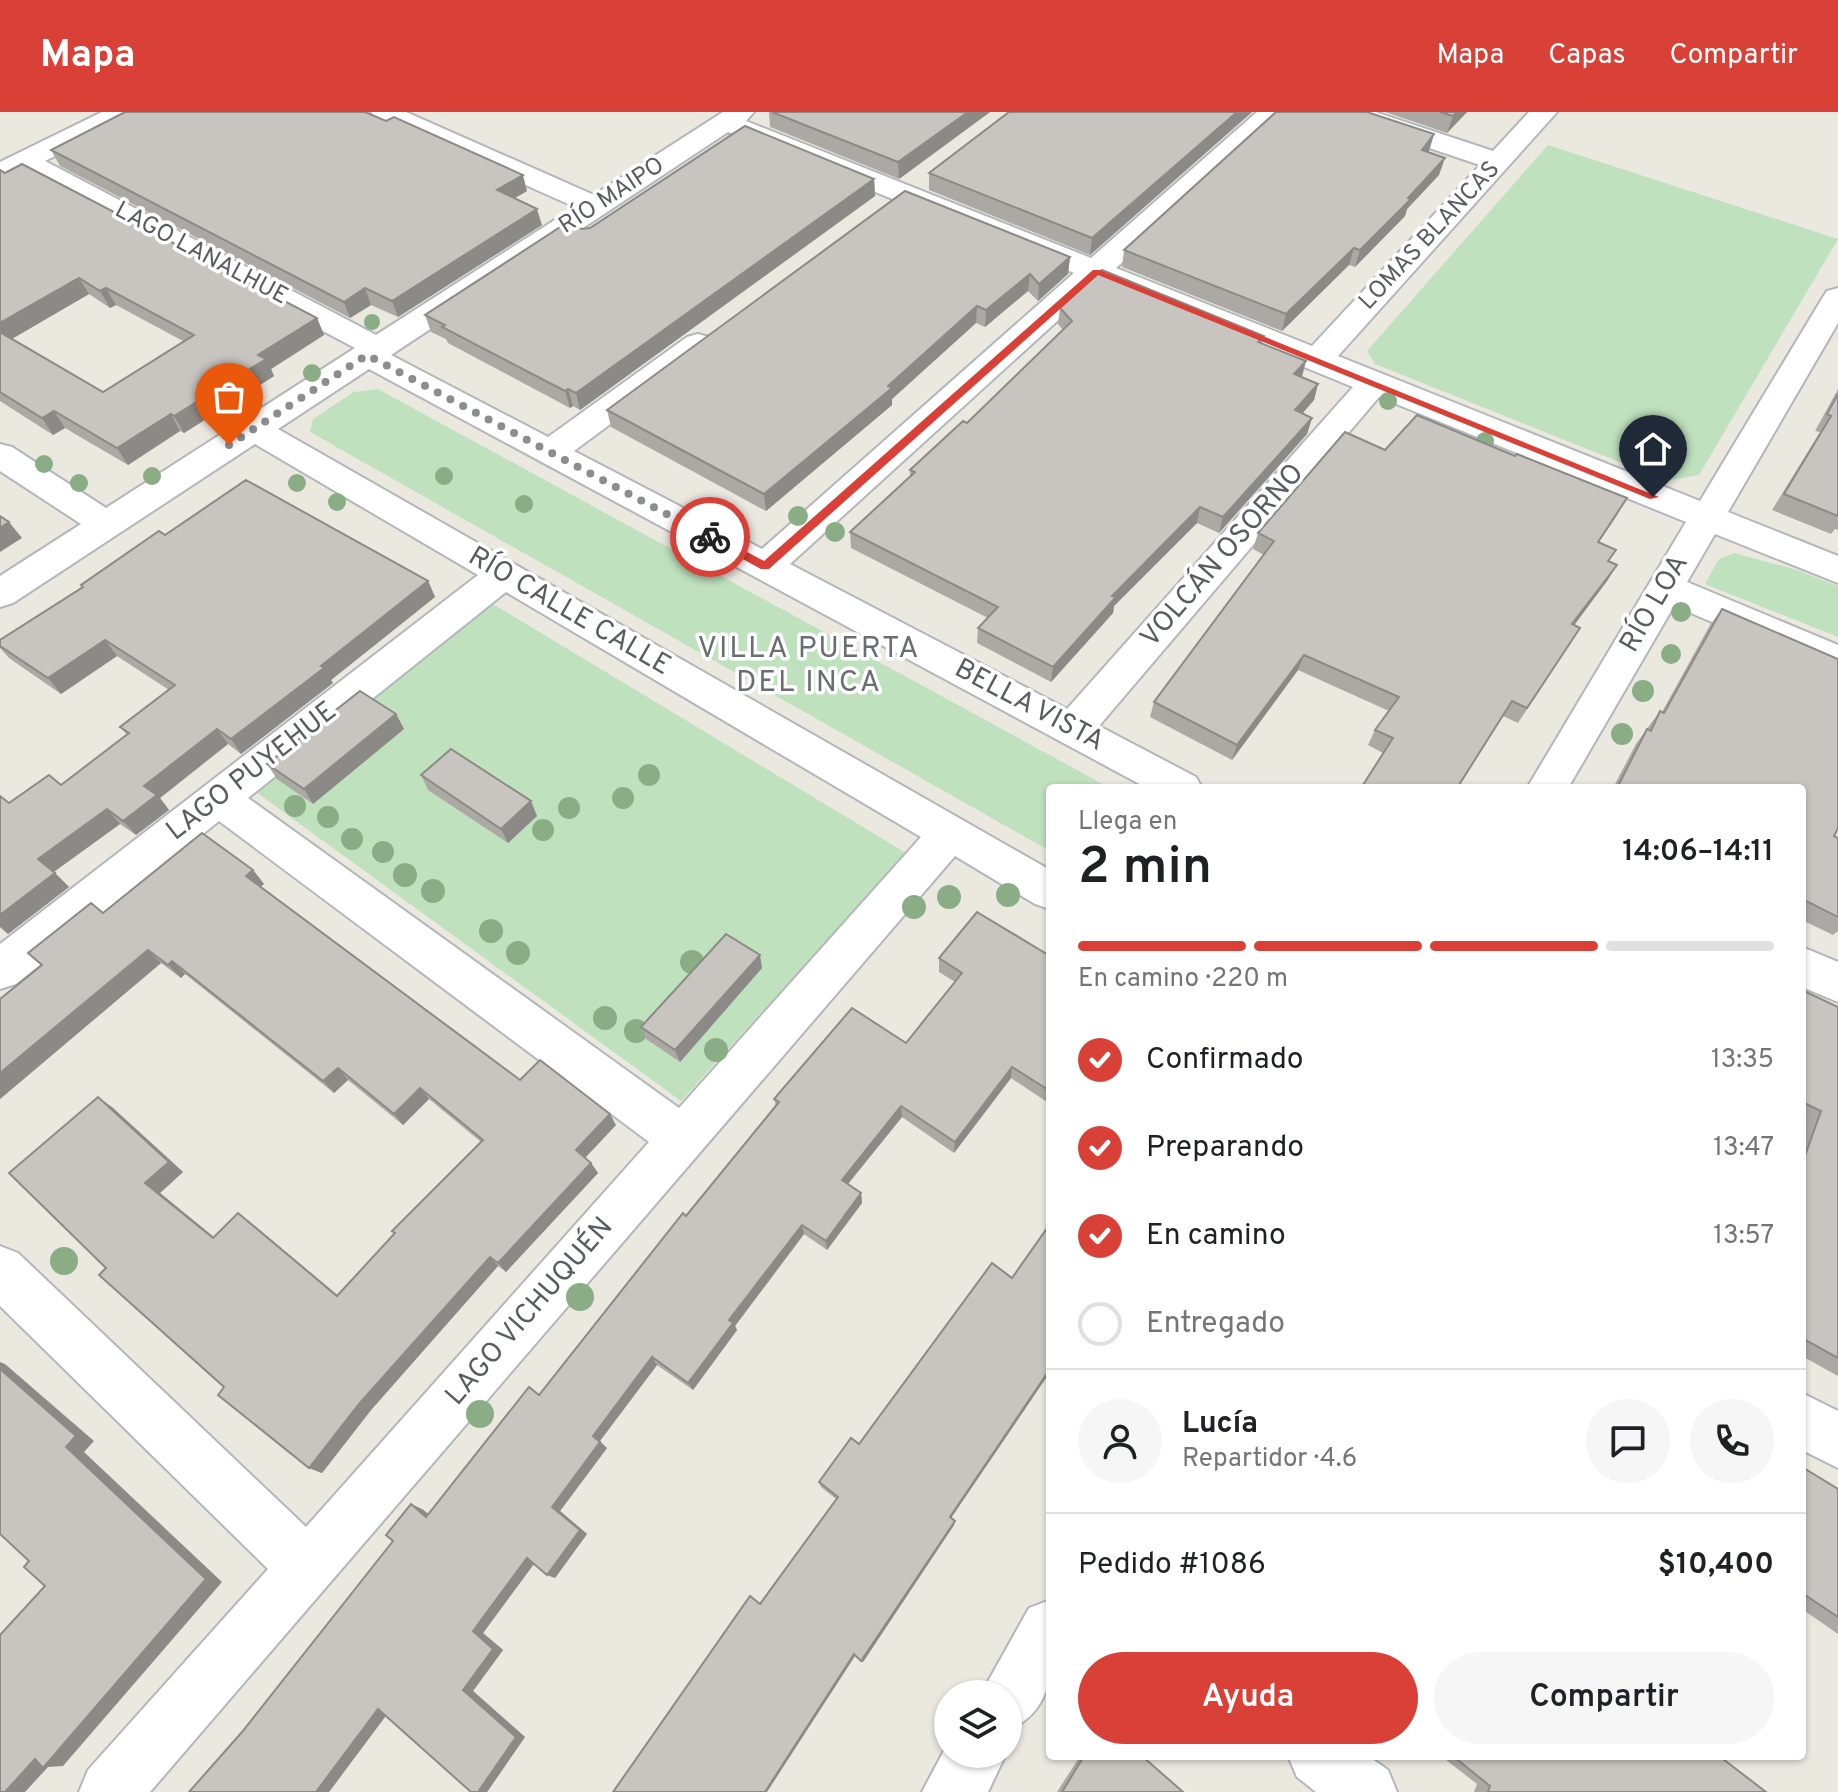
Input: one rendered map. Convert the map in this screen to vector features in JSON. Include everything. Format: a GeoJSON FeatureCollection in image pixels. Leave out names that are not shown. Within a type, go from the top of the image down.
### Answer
{"type":"FeatureCollection","features":[{"type":"Feature","properties":{"kind":"street"},"geometry":{"type":"LineString","coordinates":[[12,166],[123,112]]}},
{"type":"Feature","properties":{"kind":"street"},"geometry":{"type":"LineString","coordinates":[[384,112],[596,206]]}},
{"type":"Feature","properties":{"kind":"street"},"geometry":{"type":"LineString","coordinates":[[765,566],[1273,112]]}},
{"type":"Feature","properties":{"kind":"street"},"geometry":{"type":"LineString","coordinates":[[1349,112],[1499,162]]}},
{"type":"Feature","properties":{"kind":"street","name":"LOMAS BLANCAS"},"geometry":{"type":"LineString","coordinates":[[1316,361],[1544,112]]}},
{"type":"Feature","properties":{"kind":"street"},"geometry":{"type":"LineString","coordinates":[[733,117],[903,194],[1838,570]]}},
{"type":"Feature","properties":{"kind":"street","name":"RÍO MAIPO"},"geometry":{"type":"LineString","coordinates":[[0,594],[733,117]]}},
{"type":"Feature","properties":{"kind":"street","name":"LAGO LANALHUE"},"geometry":{"type":"LineString","coordinates":[[12,166],[373,352]]}},
{"type":"Feature","properties":{"kind":"street","name":"RÍO LOA"},"geometry":{"type":"LineString","coordinates":[[1549,784],[1838,297]]}},
{"type":"Feature","properties":{"kind":"street"},"geometry":{"type":"LineString","coordinates":[[551,451],[728,322]]}},
{"type":"Feature","properties":{"kind":"street","name":"BELLA VISTA"},"geometry":{"type":"LineString","coordinates":[[373,352],[551,451],[1175,784]]}},
{"type":"Feature","properties":{"kind":"street","name":"VOLCÁN OSORNO"},"geometry":{"type":"LineString","coordinates":[[1073,729],[1373,384]]}},
{"type":"Feature","properties":{"kind":"street","name":"RÍO CALLE CALLE"},"geometry":{"type":"LineString","coordinates":[[254,429],[1046,889]]}},
{"type":"Feature","properties":{"kind":"street"},"geometry":{"type":"LineString","coordinates":[[0,455],[107,525]]}},
{"type":"Feature","properties":{"kind":"street","name":"LAGO PUYEHUE"},"geometry":{"type":"LineString","coordinates":[[0,970],[504,574]]}},
{"type":"Feature","properties":{"kind":"street"},"geometry":{"type":"LineString","coordinates":[[1666,588],[1838,661]]}},
{"type":"Feature","properties":{"kind":"street"},"geometry":{"type":"LineString","coordinates":[[218,798],[682,1138]]}},
{"type":"Feature","properties":{"kind":"street","name":"LAGO VICHUQUÉN"},"geometry":{"type":"LineString","coordinates":[[110,1792],[950,833]]}},
{"type":"Feature","properties":{"kind":"street"},"geometry":{"type":"LineString","coordinates":[[1806,968],[1838,983]]}},
{"type":"Feature","properties":{"kind":"street"},"geometry":{"type":"LineString","coordinates":[[0,1271],[307,1567]]}},
{"type":"Feature","properties":{"kind":"street"},"geometry":{"type":"LineString","coordinates":[[1806,1422],[1838,1441]]}},
{"type":"Feature","properties":{"kind":"street"},"geometry":{"type":"LineString","coordinates":[[1020,1680],[1046,1636]]}},
{"type":"Feature","properties":{"kind":"street"},"geometry":{"type":"LineString","coordinates":[[1323,1760],[1366,1792]]}},
{"type":"Feature","properties":{"kind":"street"},"geometry":{"type":"LineString","coordinates":[[953,1792],[968,1768]]}},
{"type":"Feature","properties":{"kind":"green space"},"geometry":{"type":"Polygon","coordinates":[[[1548,145],[1838,239],[1699,475],[1667,481],[1375,364],[1367,351],[1548,145]]]}},
{"type":"Feature","properties":{"kind":"green space"},"geometry":{"type":"Polygon","coordinates":[[[378,389],[1103,784],[1046,784],[1046,849],[310,432],[313,419],[354,392],[378,389]]]}},
{"type":"Feature","properties":{"kind":"green space"},"geometry":{"type":"Polygon","coordinates":[[[1734,553],[1797,570],[1838,586],[1838,637],[1705,584],[1719,559],[1734,553]]]}},
{"type":"Feature","properties":{"kind":"green space"},"geometry":{"type":"Polygon","coordinates":[[[493,604],[906,853],[681,1101],[256,792],[493,604]]]}},
{"type":"Feature","properties":{"kind":"building"},"geometry":{"type":"Polygon","coordinates":[[[125,112],[365,112],[386,121],[394,117],[523,175],[497,190],[537,209],[392,301],[365,288],[344,302],[51,150],[125,112]]]}},
{"type":"Feature","properties":{"kind":"building"},"geometry":{"type":"Polygon","coordinates":[[[772,112],[968,112],[898,162],[772,112]]]}},
{"type":"Feature","properties":{"kind":"building"},"geometry":{"type":"Polygon","coordinates":[[[1009,112],[1237,112],[1092,238],[929,173],[1009,112]]]}},
{"type":"Feature","properties":{"kind":"building"},"geometry":{"type":"Polygon","coordinates":[[[1276,112],[1367,112],[1434,134],[1422,150],[1445,158],[1408,198],[1411,199],[1360,250],[1354,248],[1286,314],[1124,250],[1276,112]]]}},
{"type":"Feature","properties":{"kind":"building"},"geometry":{"type":"Polygon","coordinates":[[[745,126],[874,179],[576,393],[568,389],[565,391],[442,327],[445,325],[425,315],[568,222],[582,229],[590,228],[745,126]]]}},
{"type":"Feature","properties":{"kind":"building"},"geometry":{"type":"Polygon","coordinates":[[[22,164],[317,318],[258,355],[266,359],[117,448],[54,411],[42,418],[0,392],[0,332],[103,392],[194,335],[106,288],[100,291],[79,278],[0,323],[0,170],[5,173],[22,164]]]}},
{"type":"Feature","properties":{"kind":"building"},"geometry":{"type":"Polygon","coordinates":[[[905,191],[1070,257],[1039,284],[1030,274],[986,310],[977,306],[888,386],[892,388],[764,494],[607,410],[905,191]]]}},
{"type":"Feature","properties":{"kind":"building"},"geometry":{"type":"Polygon","coordinates":[[[1102,270],[1264,336],[1258,342],[1306,361],[1294,374],[1318,384],[1295,410],[1312,418],[1223,517],[1200,507],[1112,596],[1116,597],[1053,667],[978,628],[998,607],[850,532],[915,472],[910,470],[963,421],[967,423],[1072,321],[1060,308],[1102,270]]]}},
{"type":"Feature","properties":{"kind":"building"},"geometry":{"type":"Polygon","coordinates":[[[1838,394],[1838,516],[1784,494],[1831,416],[1827,414],[1838,394]]]}},
{"type":"Feature","properties":{"kind":"building"},"geometry":{"type":"Polygon","coordinates":[[[1417,415],[1627,498],[1598,542],[1616,550],[1608,561],[1617,565],[1572,624],[1580,628],[1527,708],[1512,701],[1460,784],[1364,784],[1393,738],[1375,730],[1399,697],[1304,655],[1237,745],[1154,702],[1274,541],[1258,533],[1345,432],[1385,450],[1417,415]]]}},
{"type":"Feature","properties":{"kind":"building"},"geometry":{"type":"Polygon","coordinates":[[[246,480],[428,581],[321,666],[324,668],[231,739],[217,729],[144,786],[157,795],[123,821],[107,809],[38,859],[55,873],[0,915],[0,796],[9,803],[49,775],[61,785],[129,733],[120,727],[175,685],[105,640],[48,678],[0,646],[0,640],[83,587],[81,585],[159,531],[165,535],[246,480]]]}},
{"type":"Feature","properties":{"kind":"building"},"geometry":{"type":"Polygon","coordinates":[[[0,516],[9,522],[0,528],[0,516]]]}},
{"type":"Feature","properties":{"kind":"building"},"geometry":{"type":"Polygon","coordinates":[[[1722,609],[1838,659],[1838,828],[1834,836],[1838,838],[1838,917],[1806,901],[1806,784],[1619,784],[1647,729],[1651,731],[1660,711],[1664,713],[1722,609]]]}},
{"type":"Feature","properties":{"kind":"building"},"geometry":{"type":"Polygon","coordinates":[[[360,691],[396,714],[304,789],[267,764],[360,691]]]}},
{"type":"Feature","properties":{"kind":"building"},"geometry":{"type":"Polygon","coordinates":[[[451,749],[531,801],[501,829],[421,775],[451,749]]]}},
{"type":"Feature","properties":{"kind":"building"},"geometry":{"type":"Polygon","coordinates":[[[202,833],[253,870],[246,876],[520,1080],[540,1060],[610,1114],[576,1150],[591,1163],[498,1263],[490,1257],[359,1404],[309,1468],[218,1395],[224,1387],[99,1275],[106,1268],[9,1173],[98,1097],[169,1162],[145,1183],[213,1238],[238,1213],[337,1296],[395,1233],[392,1231],[483,1140],[420,1088],[394,1114],[338,1068],[323,1081],[172,961],[168,965],[148,950],[0,1073],[0,999],[42,965],[28,953],[91,903],[103,913],[202,833]]]}},
{"type":"Feature","properties":{"kind":"building"},"geometry":{"type":"Polygon","coordinates":[[[977,912],[1046,954],[1046,1088],[1012,1067],[955,1142],[901,1106],[842,1180],[861,1193],[826,1241],[802,1225],[729,1320],[733,1323],[688,1383],[652,1357],[593,1436],[600,1442],[552,1507],[580,1530],[547,1575],[527,1558],[473,1631],[493,1649],[463,1690],[516,1737],[478,1792],[471,1792],[378,1709],[316,1792],[189,1792],[242,1732],[393,1541],[386,1535],[411,1504],[426,1517],[529,1387],[539,1395],[683,1213],[686,1216],[779,1102],[774,1099],[852,1008],[906,1043],[962,973],[939,958],[977,912]]]}},
{"type":"Feature","properties":{"kind":"building"},"geometry":{"type":"Polygon","coordinates":[[[726,934],[760,955],[675,1050],[641,1027],[726,934]]]}},
{"type":"Feature","properties":{"kind":"building"},"geometry":{"type":"Polygon","coordinates":[[[1806,992],[1838,1007],[1838,1358],[1806,1340],[1806,1153],[1821,1111],[1806,1104],[1806,992]]]}},
{"type":"Feature","properties":{"kind":"building"},"geometry":{"type":"Polygon","coordinates":[[[1046,1230],[1046,1375],[950,1517],[955,1521],[861,1661],[854,1654],[765,1792],[613,1792],[750,1596],[760,1604],[838,1497],[819,1482],[851,1438],[859,1444],[992,1263],[1012,1278],[1046,1230]]]}},
{"type":"Feature","properties":{"kind":"building"},"geometry":{"type":"Polygon","coordinates":[[[0,1369],[76,1436],[66,1447],[206,1579],[43,1768],[35,1759],[5,1792],[0,1792],[0,1635],[45,1586],[24,1567],[29,1561],[0,1534],[0,1369]]]}},
{"type":"Feature","properties":{"kind":"building"},"geometry":{"type":"Polygon","coordinates":[[[1806,1469],[1838,1489],[1838,1617],[1806,1596],[1806,1469]]]}},
{"type":"Feature","properties":{"kind":"building"},"geometry":{"type":"Polygon","coordinates":[[[1082,1760],[1147,1760],[1183,1792],[1062,1792],[1082,1760]]]}},
{"type":"Feature","properties":{"kind":"building"},"geometry":{"type":"Polygon","coordinates":[[[1458,1760],[1724,1760],[1766,1792],[1488,1792],[1490,1786],[1458,1760]]]}},
{"type":"Feature","properties":{"kind":"way so far"},"geometry":{"type":"LineString","coordinates":[[229,445],[367,355],[710,537]]}},
{"type":"Feature","properties":{"kind":"district","name":"VILLA PUERTA DEL INCA"},"geometry":{"type":"Point","coordinates":[809,666]}},
{"type":"Feature","properties":{"kind":"route"},"geometry":{"type":"LineString","coordinates":[[710,537],[765,566],[1097,272],[1653,497]]}}]}
